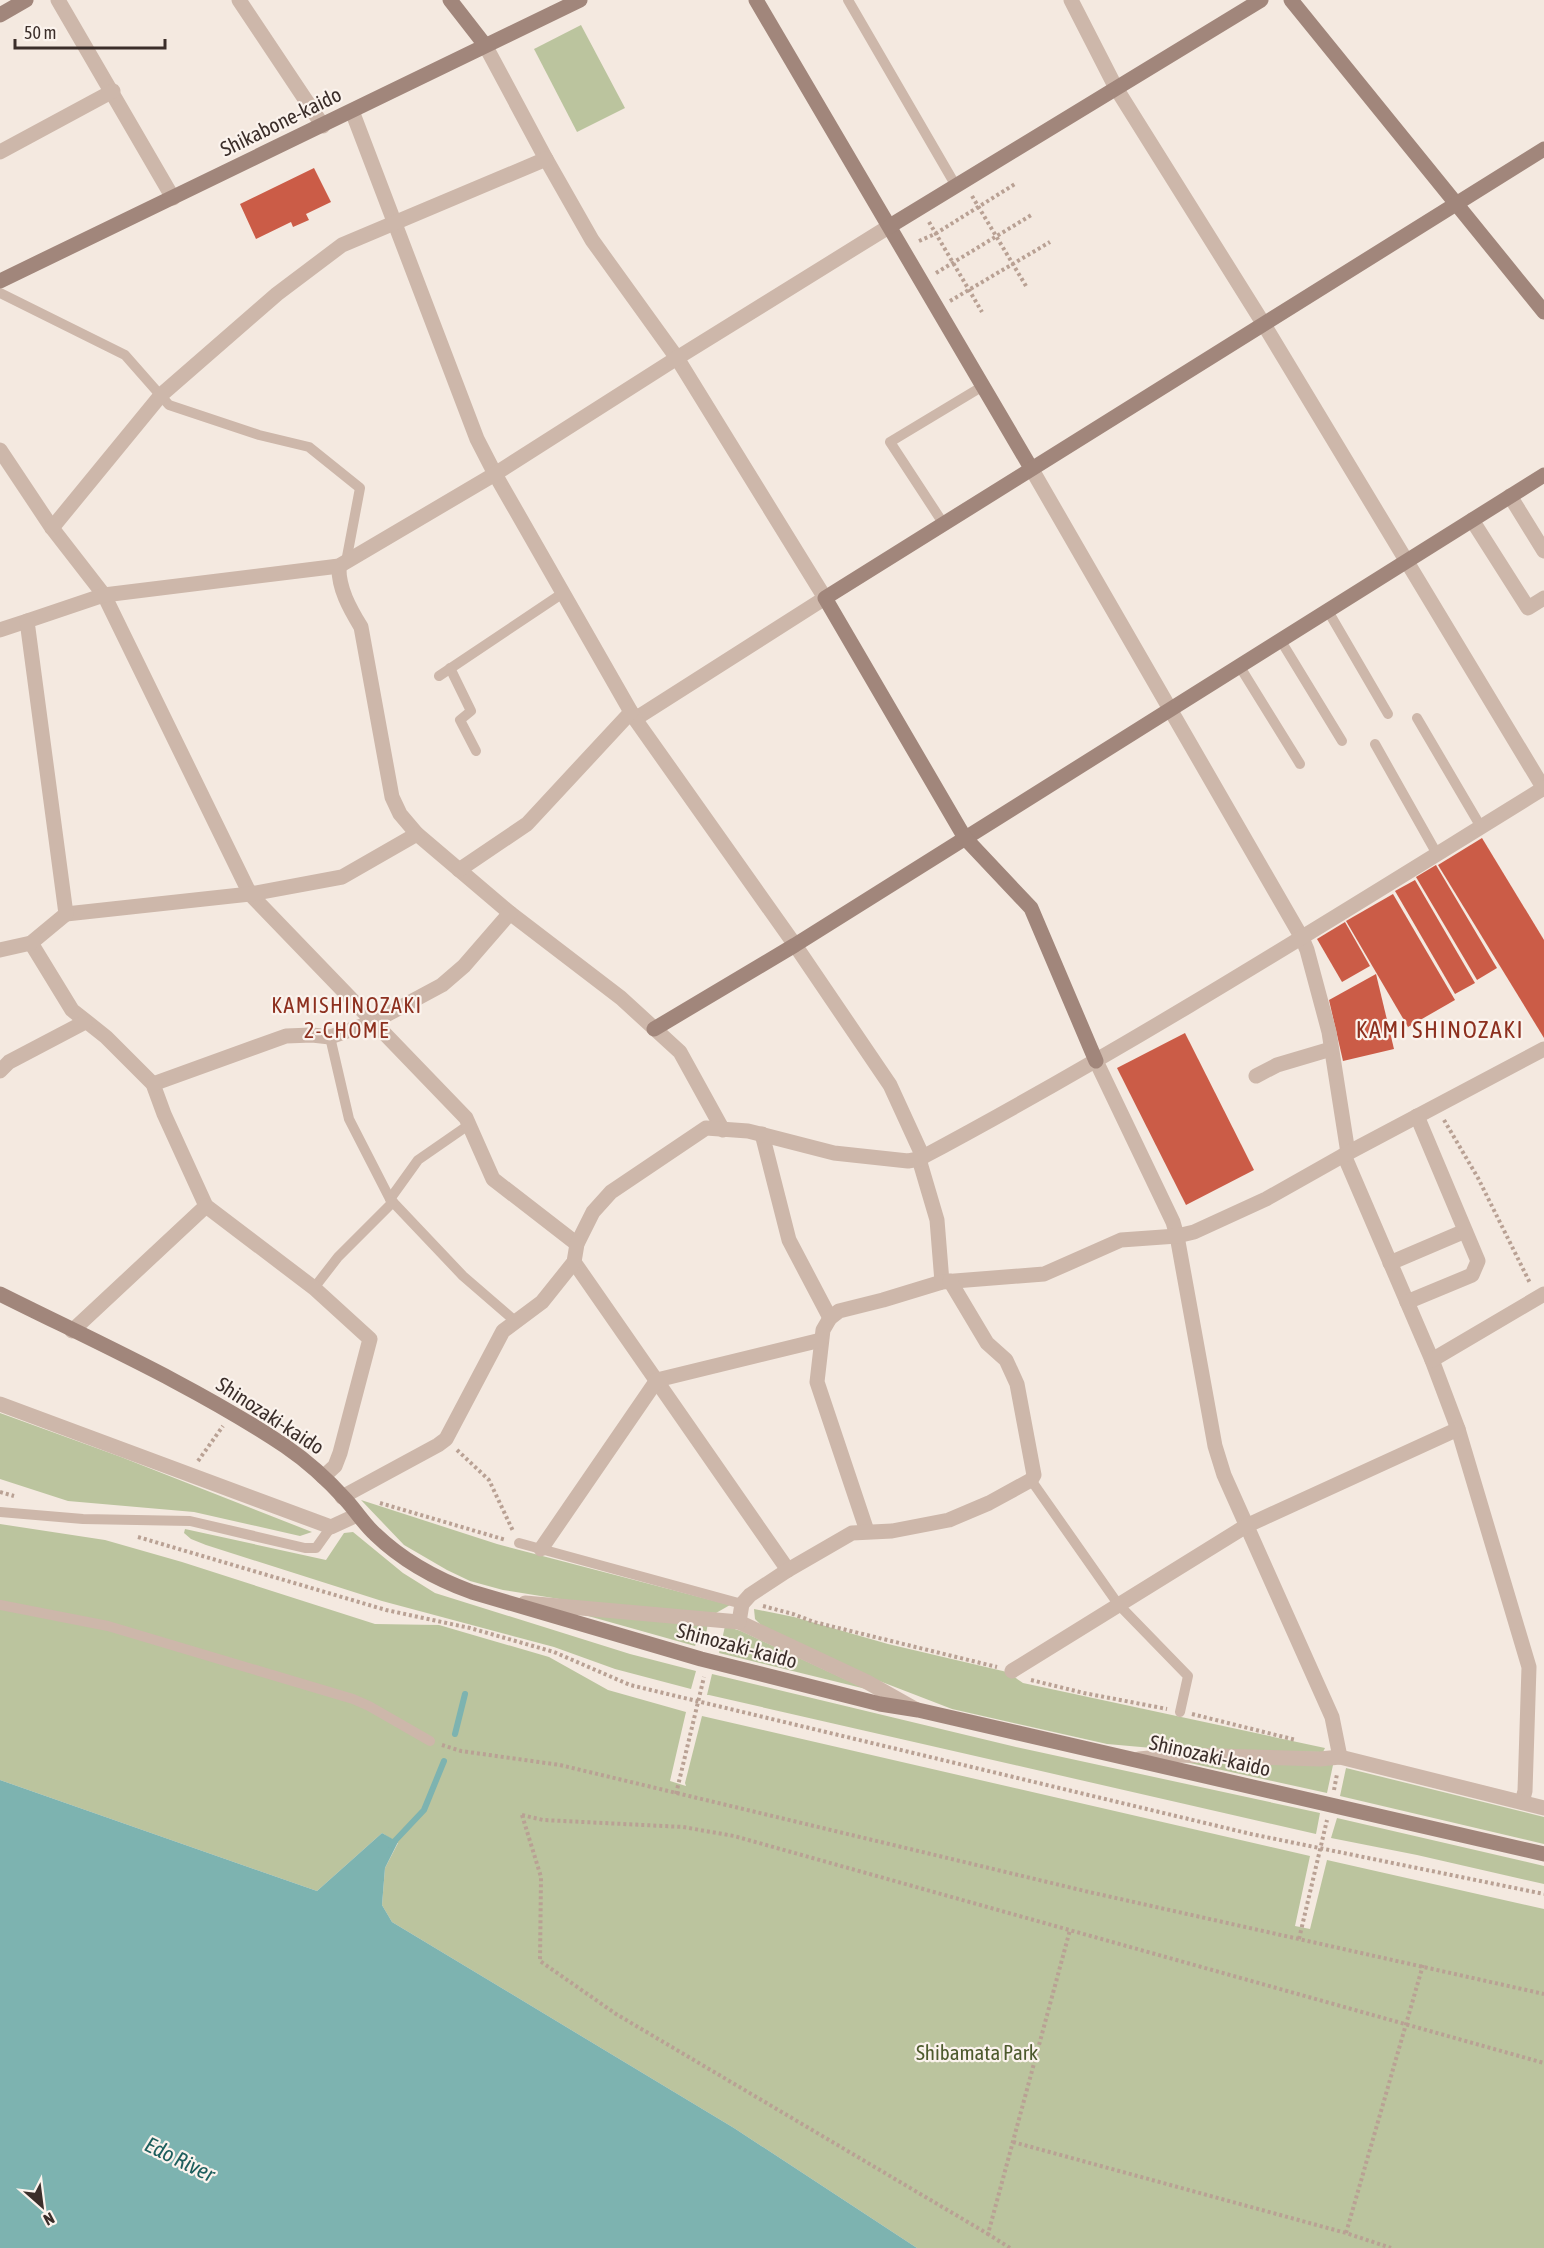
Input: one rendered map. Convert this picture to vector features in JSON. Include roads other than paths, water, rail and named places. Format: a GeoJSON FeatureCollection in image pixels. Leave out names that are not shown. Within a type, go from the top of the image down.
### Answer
{"type":"FeatureCollection","features":[{"type":"Feature","properties":{"kind":"street"},"geometry":{"type":"LineString","coordinates":[[0,15],[26,0]]}},
{"type":"Feature","properties":{"kind":"street"},"geometry":{"type":"LineString","coordinates":[[58,0],[173,198]]}},
{"type":"Feature","properties":{"kind":"street"},"geometry":{"type":"LineString","coordinates":[[239,0],[323,126]]}},
{"type":"Feature","properties":{"kind":"street"},"geometry":{"type":"LineString","coordinates":[[450,0],[485,45],[592,240],[677,358],[825,598],[965,838],[1031,908],[1096,1061],[1173,1222],[1215,1446],[1224,1475],[1332,1717],[1340,1757]]}},
{"type":"Feature","properties":{"kind":"street","name":"Shikabone-kaido"},"geometry":{"type":"LineString","coordinates":[[0,281],[580,0]]}},
{"type":"Feature","properties":{"kind":"street"},"geometry":{"type":"LineString","coordinates":[[756,0],[1172,710],[1302,938],[1329,1032],[1346,1154],[1432,1360],[1458,1429],[1529,1667],[1525,1791],[1522,1802]]}},
{"type":"Feature","properties":{"kind":"street"},"geometry":{"type":"LineString","coordinates":[[342,1497],[446,1439],[503,1331],[542,1302],[574,1262],[577,1244],[593,1212],[611,1192],[706,1128],[748,1131],[834,1153],[908,1161],[921,1158],[1096,1061],[1544,789],[1263,323],[1116,88],[1071,0]]}},
{"type":"Feature","properties":{"kind":"street"},"geometry":{"type":"LineString","coordinates":[[0,630],[104,595],[343,564],[495,474],[890,226],[1261,0]]}},
{"type":"Feature","properties":{"kind":"street"},"geometry":{"type":"LineString","coordinates":[[1292,0],[1544,312]]}},
{"type":"Feature","properties":{"kind":"street"},"geometry":{"type":"LineString","coordinates":[[0,152],[113,92]]}},
{"type":"Feature","properties":{"kind":"street"},"geometry":{"type":"LineString","coordinates":[[352,111],[477,439],[495,474],[633,715],[795,945],[890,1085],[921,1158],[937,1220],[946,1281],[987,1343],[1006,1360],[1017,1384],[1034,1475],[1031,1480],[989,1503],[950,1520],[892,1532],[852,1533],[750,1595],[749,1604],[739,1622]]}},
{"type":"Feature","properties":{"kind":"street"},"geometry":{"type":"LineString","coordinates":[[459,870],[527,825],[633,715],[825,598],[1544,148]]}},
{"type":"Feature","properties":{"kind":"street"},"geometry":{"type":"LineString","coordinates":[[52,528],[161,395],[277,294],[342,245],[546,159]]}},
{"type":"Feature","properties":{"kind":"street"},"geometry":{"type":"LineString","coordinates":[[0,450],[52,528],[104,595],[250,894],[466,1118],[493,1179],[577,1244]]}},
{"type":"Feature","properties":{"kind":"street"},"geometry":{"type":"LineString","coordinates":[[654,1029],[795,945],[1544,475]]}},
{"type":"Feature","properties":{"kind":"street"},"geometry":{"type":"LineString","coordinates":[[1510,496],[1544,551]]}},
{"type":"Feature","properties":{"kind":"street"},"geometry":{"type":"LineString","coordinates":[[1472,520],[1528,608],[1544,598]]}},
{"type":"Feature","properties":{"kind":"street"},"geometry":{"type":"LineString","coordinates":[[343,564],[339,576],[349,608],[361,627],[392,797],[400,814],[417,834],[459,870],[510,913],[621,998],[680,1052],[723,1130]]}},
{"type":"Feature","properties":{"kind":"street"},"geometry":{"type":"LineString","coordinates":[[27,621],[66,914]]}},
{"type":"Feature","properties":{"kind":"street"},"geometry":{"type":"LineString","coordinates":[[0,950],[31,943],[66,914],[250,894],[342,877],[417,834]]}},
{"type":"Feature","properties":{"kind":"street"},"geometry":{"type":"LineString","coordinates":[[153,1084],[286,1036],[330,1037],[373,1022],[442,985],[464,966],[510,913]]}},
{"type":"Feature","properties":{"kind":"street"},"geometry":{"type":"LineString","coordinates":[[31,943],[72,1010],[106,1037],[153,1084],[164,1114],[206,1206],[314,1288],[370,1339],[340,1453],[335,1466],[323,1477]]}},
{"type":"Feature","properties":{"kind":"street"},"geometry":{"type":"LineString","coordinates":[[0,1071],[9,1062],[85,1022]]}},
{"type":"Feature","properties":{"kind":"street"},"geometry":{"type":"LineString","coordinates":[[1256,1076],[1277,1065],[1331,1049]]}},
{"type":"Feature","properties":{"kind":"street"},"geometry":{"type":"LineString","coordinates":[[867,1531],[818,1382],[820,1340],[830,1318],[839,1311],[946,1281],[1044,1274],[1120,1240],[1177,1236],[1194,1232],[1266,1199],[1544,1049]]}},
{"type":"Feature","properties":{"kind":"street"},"geometry":{"type":"LineString","coordinates":[[1407,1302],[1472,1275],[1478,1261],[1417,1116]]}},
{"type":"Feature","properties":{"kind":"street"},"geometry":{"type":"LineString","coordinates":[[762,1134],[789,1240],[830,1318]]}},
{"type":"Feature","properties":{"kind":"street"},"geometry":{"type":"LineString","coordinates":[[72,1330],[206,1206]]}},
{"type":"Feature","properties":{"kind":"street"},"geometry":{"type":"LineString","coordinates":[[1390,1263],[1465,1231]]}},
{"type":"Feature","properties":{"kind":"street"},"geometry":{"type":"LineString","coordinates":[[574,1262],[788,1570]]}},
{"type":"Feature","properties":{"kind":"street","name":"Shinozaki-kaido"},"geometry":{"type":"LineString","coordinates":[[0,1294],[215,1402],[286,1447],[323,1477],[385,1542],[420,1569],[446,1582],[502,1601],[701,1659],[880,1704],[918,1710],[1544,1854]]}},
{"type":"Feature","properties":{"kind":"street"},"geometry":{"type":"LineString","coordinates":[[1432,1360],[1541,1296]]}},
{"type":"Feature","properties":{"kind":"street"},"geometry":{"type":"LineString","coordinates":[[541,1549],[657,1380],[820,1340]]}},
{"type":"Feature","properties":{"kind":"street"},"geometry":{"type":"LineString","coordinates":[[0,1404],[331,1527],[357,1515]]}},
{"type":"Feature","properties":{"kind":"street"},"geometry":{"type":"LineString","coordinates":[[1012,1671],[1246,1526],[1458,1429]]}},
{"type":"Feature","properties":{"kind":"street"},"geometry":{"type":"LineString","coordinates":[[502,1601],[739,1622],[867,1682],[918,1710]]}},
{"type":"Feature","properties":{"kind":"street"},"geometry":{"type":"LineString","coordinates":[[1130,1760],[1181,1755],[1320,1759],[1340,1757],[1544,1808]]}},
{"type":"Feature","properties":{"kind":"lane"},"geometry":{"type":"LineString","coordinates":[[848,0],[956,186]]}},
{"type":"Feature","properties":{"kind":"lane"},"geometry":{"type":"LineString","coordinates":[[0,292],[125,355],[169,405],[259,435],[309,447],[360,488],[343,564]]}},
{"type":"Feature","properties":{"kind":"lane"},"geometry":{"type":"LineString","coordinates":[[943,523],[890,442],[983,386]]}},
{"type":"Feature","properties":{"kind":"lane"},"geometry":{"type":"LineString","coordinates":[[439,676],[563,593]]}},
{"type":"Feature","properties":{"kind":"lane"},"geometry":{"type":"LineString","coordinates":[[1329,611],[1388,714]]}},
{"type":"Feature","properties":{"kind":"lane"},"geometry":{"type":"LineString","coordinates":[[1281,641],[1342,741]]}},
{"type":"Feature","properties":{"kind":"lane"},"geometry":{"type":"LineString","coordinates":[[1240,667],[1300,764]]}},
{"type":"Feature","properties":{"kind":"lane"},"geometry":{"type":"LineString","coordinates":[[450,668],[471,711],[460,720],[476,751]]}},
{"type":"Feature","properties":{"kind":"lane"},"geometry":{"type":"LineString","coordinates":[[1417,718],[1481,827]]}},
{"type":"Feature","properties":{"kind":"lane"},"geometry":{"type":"LineString","coordinates":[[1375,744],[1437,854]]}},
{"type":"Feature","properties":{"kind":"lane"},"geometry":{"type":"LineString","coordinates":[[330,1037],[349,1119],[391,1200],[463,1276],[515,1321]]}},
{"type":"Feature","properties":{"kind":"lane"},"geometry":{"type":"LineString","coordinates":[[314,1288],[338,1257],[391,1200],[418,1160],[470,1124]]}},
{"type":"Feature","properties":{"kind":"lane"},"geometry":{"type":"LineString","coordinates":[[1031,1480],[1118,1604],[1188,1676],[1180,1712]]}},
{"type":"Feature","properties":{"kind":"lane"},"geometry":{"type":"LineString","coordinates":[[0,1512],[83,1519],[190,1521],[305,1548],[316,1548],[331,1527]]}},
{"type":"Feature","properties":{"kind":"lane"},"geometry":{"type":"LineString","coordinates":[[519,1542],[749,1604]]}},
{"type":"Feature","properties":{"kind":"lane"},"geometry":{"type":"LineString","coordinates":[[0,1605],[108,1626],[353,1699],[430,1741]]}},
{"type":"Feature","properties":{"kind":"water","name":"Edo River"},"geometry":{"type":"Polygon","coordinates":[[[0,1780],[317,1891],[382,1833],[398,1842],[385,1868],[382,1905],[392,1922],[734,2128],[917,2248],[0,2248],[0,1780]]]}},
{"type":"Feature","properties":{"kind":"waterway"},"geometry":{"type":"LineString","coordinates":[[455,1734],[465,1694]]}},
{"type":"Feature","properties":{"kind":"waterway"},"geometry":{"type":"LineString","coordinates":[[391,1845],[424,1810],[444,1761]]}},
{"type":"Feature","properties":{"kind":"district","name":"KAMISHINOZAKI 2-CHOME"},"geometry":{"type":"Point","coordinates":[347,1018]}},
{"type":"Feature","properties":{"kind":"district","name":"KAMI SHINOZAKI"},"geometry":{"type":"Point","coordinates":[1440,1030]}},
{"type":"Feature","properties":{"kind":"park label","name":"Shibamata Park"},"geometry":{"type":"Point","coordinates":[977,2053]}}]}
